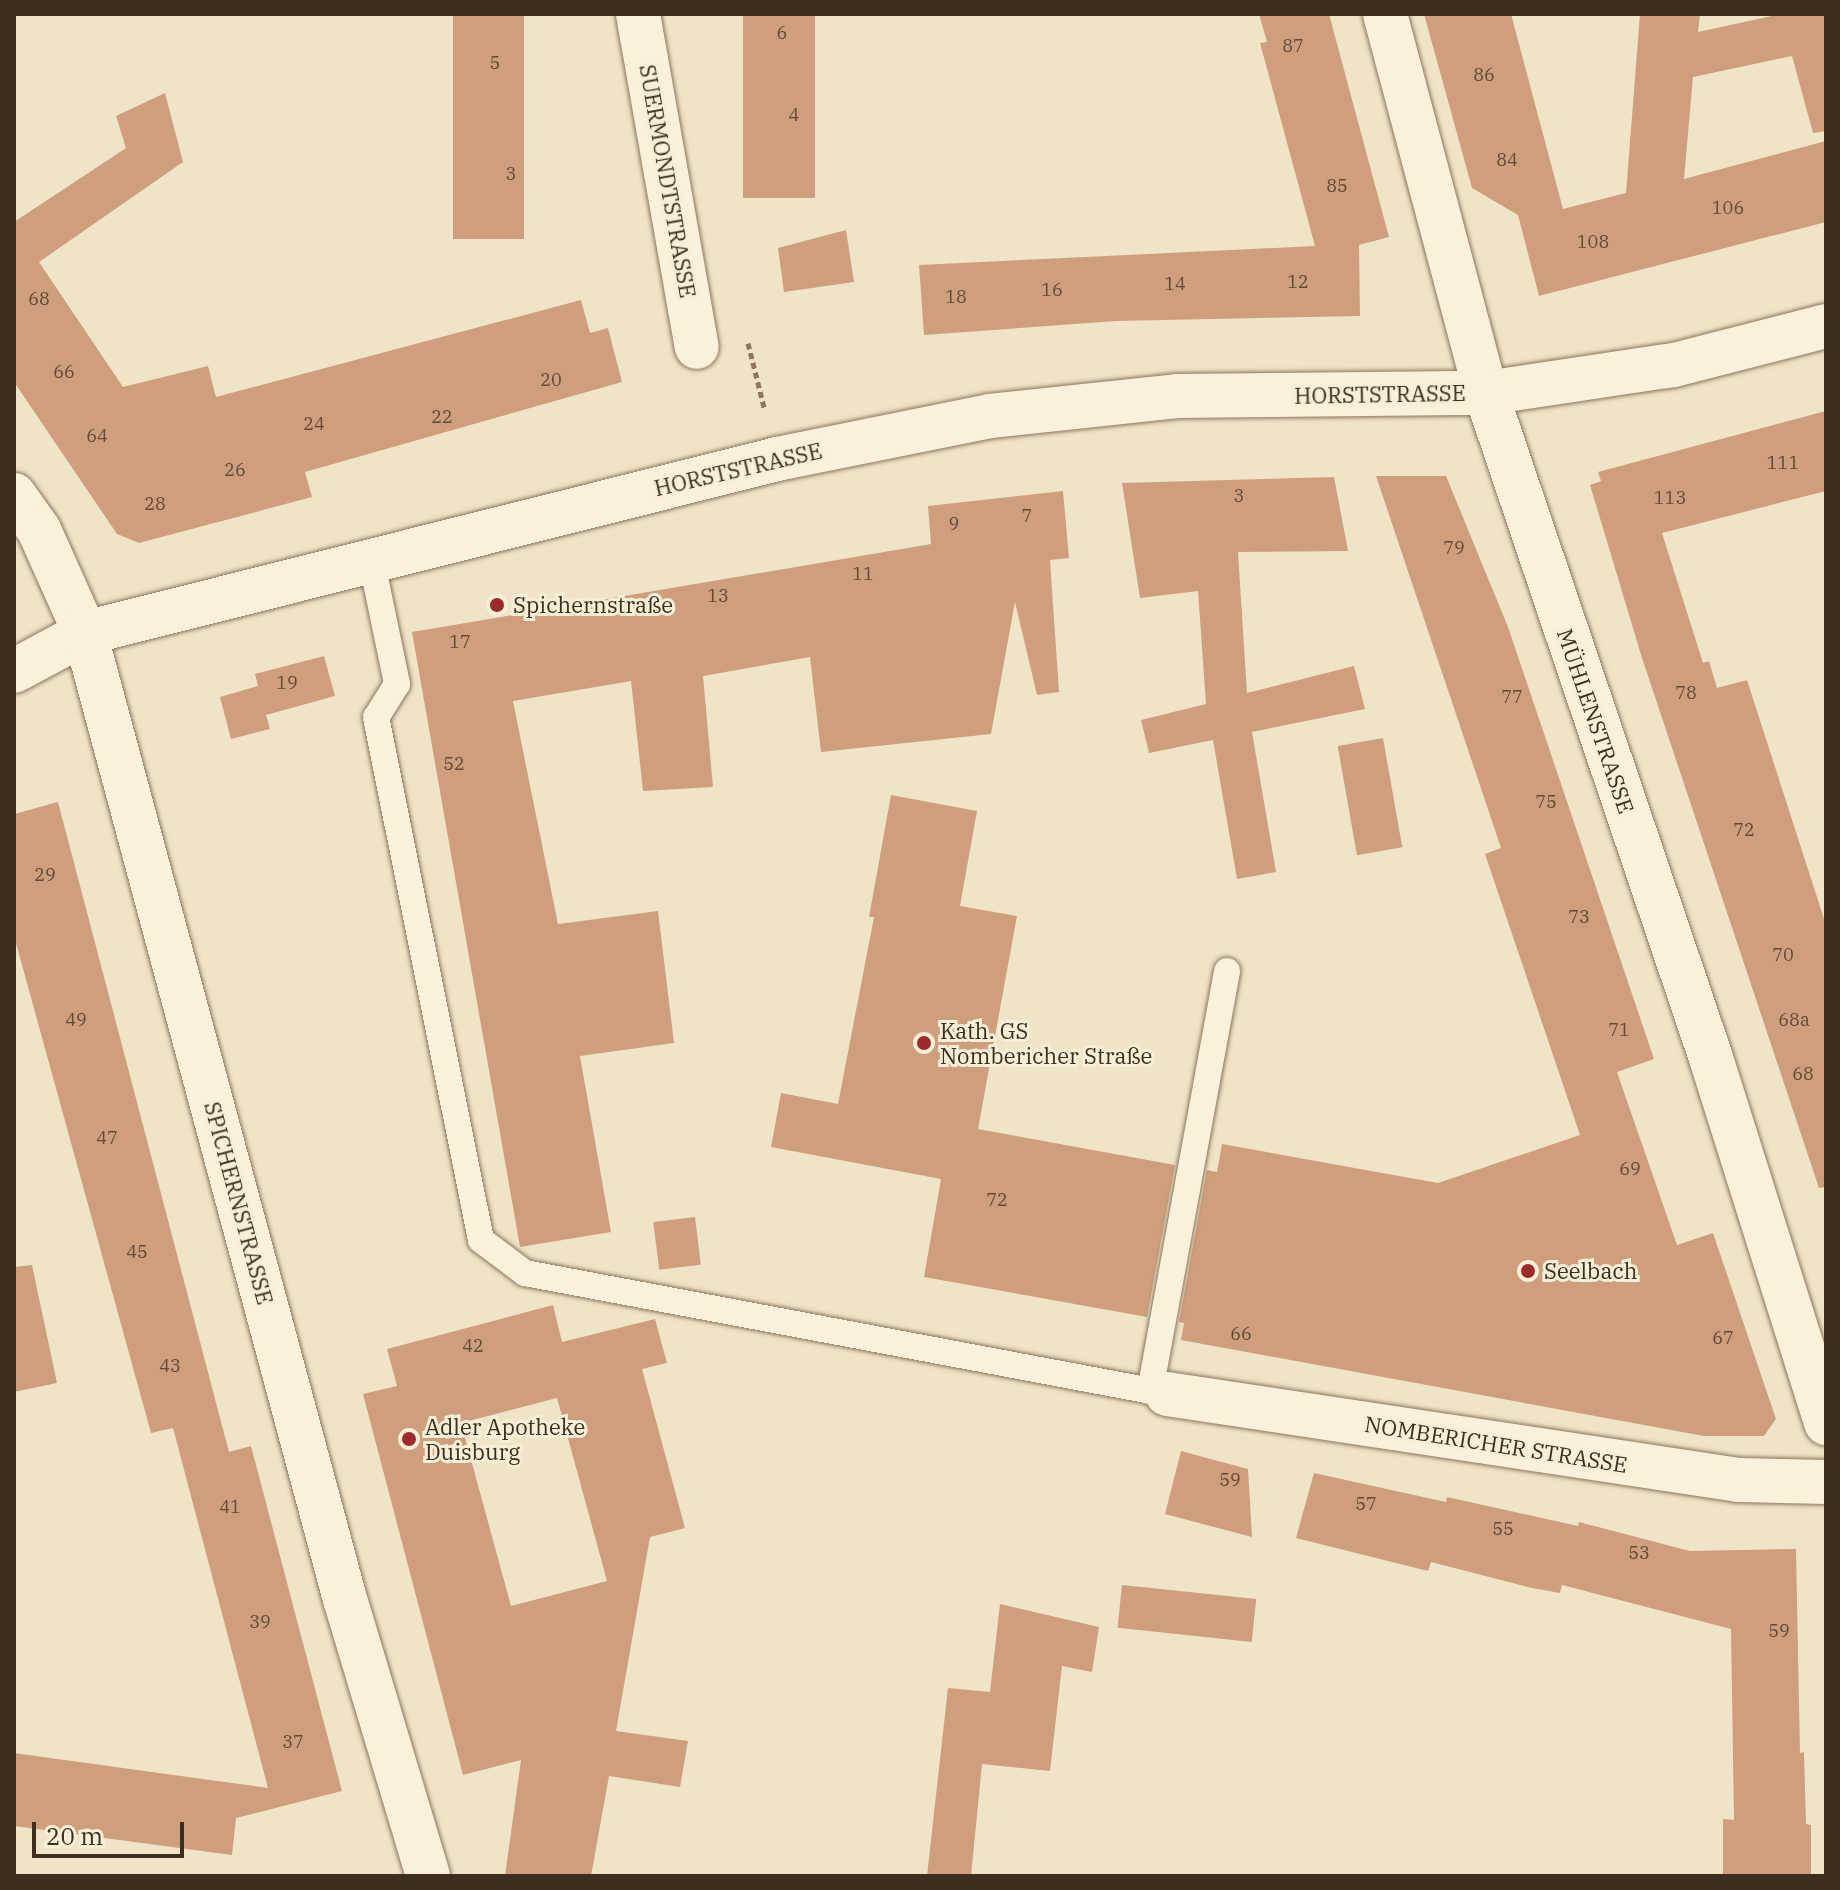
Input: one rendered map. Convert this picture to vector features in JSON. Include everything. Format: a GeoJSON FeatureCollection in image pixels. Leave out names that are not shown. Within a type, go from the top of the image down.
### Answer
{"type":"FeatureCollection","features":[{"type":"Feature","properties":{"kind":"street","name":"SUERMONDTSTRASSE"},"geometry":{"type":"LineString","coordinates":[[638,14],[697,347]]}},
{"type":"Feature","properties":{"kind":"street","name":"MÜHLENSTRASSE"},"geometry":{"type":"LineString","coordinates":[[1385,14],[1486,393],[1711,1058],[1826,1423]]}},
{"type":"Feature","properties":{"kind":"street","name":"HORSTSTRASSE"},"geometry":{"type":"LineString","coordinates":[[14,671],[85,633],[777,459],[990,416],[1177,396],[1486,393],[1674,365],[1826,326]]}},
{"type":"Feature","properties":{"kind":"street","name":"SPICHERNSTRASSE"},"geometry":{"type":"LineString","coordinates":[[14,495],[39,530],[85,633],[345,1599],[428,1876]]}},
{"type":"Feature","properties":{"kind":"street","name":"NOMBERICHER STRASSE"},"geometry":{"type":"LineString","coordinates":[[1158,1392],[1739,1480],[1826,1482]]}},
{"type":"Feature","properties":{"kind":"lane"},"geometry":{"type":"LineString","coordinates":[[372,563],[397,684],[376,717],[481,1240],[525,1273],[1158,1392],[1227,971]]}},
{"type":"Feature","properties":{"kind":"path"},"geometry":{"type":"LineString","coordinates":[[697,347],[747,339],[777,459]]}},
{"type":"Feature","properties":{"kind":"building"},"geometry":{"type":"Polygon","coordinates":[[[453,14],[524,14],[524,239],[453,239],[453,14]]]}},
{"type":"Feature","properties":{"kind":"building"},"geometry":{"type":"Polygon","coordinates":[[[743,14],[815,14],[815,198],[743,198],[743,14]]]}},
{"type":"Feature","properties":{"kind":"building"},"geometry":{"type":"Polygon","coordinates":[[[1259,14],[1329,14],[1389,237],[1359,245],[1360,316],[1116,321],[924,335],[919,265],[1315,246],[1260,43],[1267,42],[1259,14]]]}},
{"type":"Feature","properties":{"kind":"building"},"geometry":{"type":"Polygon","coordinates":[[[1424,14],[1511,14],[1563,209],[1626,193],[1640,14],[1700,14],[1698,32],[1781,14],[1826,14],[1826,131],[1813,133],[1792,56],[1693,77],[1684,179],[1826,141],[1826,222],[1539,296],[1518,215],[1472,188],[1424,14]]]}},
{"type":"Feature","properties":{"kind":"building"},"geometry":{"type":"Polygon","coordinates":[[[165,93],[183,162],[39,262],[123,387],[208,366],[216,397],[581,300],[590,333],[608,328],[622,382],[305,472],[312,497],[139,543],[117,534],[14,382],[14,222],[126,148],[116,116],[165,93]]]}},
{"type":"Feature","properties":{"kind":"building"},"geometry":{"type":"Polygon","coordinates":[[[846,230],[854,282],[784,292],[778,248],[846,230]]]}},
{"type":"Feature","properties":{"kind":"building"},"geometry":{"type":"Polygon","coordinates":[[[1826,411],[1826,491],[1662,533],[1703,663],[1709,661],[1717,688],[1747,680],[1826,925],[1826,1187],[1819,1188],[1642,658],[1590,485],[1601,481],[1598,472],[1826,411]]]}},
{"type":"Feature","properties":{"kind":"building"},"geometry":{"type":"Polygon","coordinates":[[[1376,476],[1446,476],[1508,627],[1654,1059],[1617,1072],[1677,1245],[1713,1233],[1776,1419],[1764,1436],[1704,1436],[1181,1340],[1184,1323],[1179,1322],[1207,1170],[1217,1172],[1222,1144],[1438,1183],[1580,1135],[1485,854],[1501,848],[1376,476]]]}},
{"type":"Feature","properties":{"kind":"building"},"geometry":{"type":"Polygon","coordinates":[[[1334,477],[1348,551],[1238,552],[1247,693],[1354,666],[1365,709],[1252,732],[1276,872],[1237,879],[1213,740],[1149,753],[1141,720],[1206,704],[1198,591],[1140,598],[1122,483],[1334,477]]]}},
{"type":"Feature","properties":{"kind":"building"},"geometry":{"type":"Polygon","coordinates":[[[1063,491],[1069,558],[1050,560],[1059,692],[1037,695],[1015,602],[991,734],[821,752],[810,657],[703,676],[713,787],[643,791],[631,681],[513,701],[558,924],[658,911],[674,1043],[580,1056],[611,1232],[520,1247],[412,632],[931,544],[928,506],[1063,491]]]}},
{"type":"Feature","properties":{"kind":"building"},"geometry":{"type":"Polygon","coordinates":[[[324,656],[335,696],[266,715],[270,729],[231,739],[220,697],[258,686],[255,674],[324,656]]]}},
{"type":"Feature","properties":{"kind":"building"},"geometry":{"type":"Polygon","coordinates":[[[1383,738],[1402,847],[1357,855],[1338,746],[1383,738]]]}},
{"type":"Feature","properties":{"kind":"building","name":"Kath. GS Nombericher Straße"},"geometry":{"type":"Polygon","coordinates":[[[891,795],[977,811],[960,906],[1017,916],[978,1129],[1175,1165],[1147,1317],[924,1277],[941,1179],[771,1147],[781,1093],[838,1104],[874,917],[869,917],[891,795]]]}},
{"type":"Feature","properties":{"kind":"building"},"geometry":{"type":"Polygon","coordinates":[[[58,802],[229,1452],[251,1446],[342,1791],[236,1818],[232,1855],[14,1826],[14,1753],[268,1788],[173,1428],[151,1433],[14,936],[14,814],[58,802]]]}},
{"type":"Feature","properties":{"kind":"building"},"geometry":{"type":"Polygon","coordinates":[[[695,1217],[701,1265],[659,1270],[653,1222],[695,1217]]]}},
{"type":"Feature","properties":{"kind":"building"},"geometry":{"type":"Polygon","coordinates":[[[32,1265],[57,1383],[14,1392],[14,1267],[32,1265]]]}},
{"type":"Feature","properties":{"kind":"building"},"geometry":{"type":"Polygon","coordinates":[[[553,1305],[562,1342],[655,1319],[667,1363],[642,1369],[685,1528],[650,1537],[616,1731],[688,1741],[680,1787],[609,1776],[591,1876],[505,1876],[521,1760],[463,1775],[363,1394],[397,1386],[387,1349],[553,1305]],[[557,1398],[461,1423],[511,1606],[607,1581],[557,1398]]]}},
{"type":"Feature","properties":{"kind":"building"},"geometry":{"type":"Polygon","coordinates":[[[1181,1451],[1248,1469],[1252,1537],[1165,1514],[1181,1451]]]}},
{"type":"Feature","properties":{"kind":"building"},"geometry":{"type":"Polygon","coordinates":[[[1314,1473],[1446,1502],[1447,1497],[1578,1526],[1579,1522],[1690,1551],[1796,1549],[1800,1753],[1804,1752],[1806,1824],[1811,1825],[1811,1876],[1723,1876],[1723,1819],[1734,1820],[1731,1629],[1562,1585],[1560,1593],[1431,1562],[1428,1571],[1296,1538],[1314,1473]]]}},
{"type":"Feature","properties":{"kind":"building"},"geometry":{"type":"Polygon","coordinates":[[[1122,1585],[1256,1599],[1252,1642],[1118,1628],[1122,1585]]]}},
{"type":"Feature","properties":{"kind":"building"},"geometry":{"type":"Polygon","coordinates":[[[1000,1604],[1099,1627],[1092,1672],[1062,1666],[1050,1771],[982,1764],[971,1876],[927,1876],[948,1688],[990,1692],[1000,1604]]]}},
{"type":"Feature","properties":{"kind":"place","name":"Spichernstraße"},"geometry":{"type":"Point","coordinates":[497,605]}},
{"type":"Feature","properties":{"kind":"place","name":"Kath. GS Nombericher Straße"},"geometry":{"type":"Point","coordinates":[924,1043]}},
{"type":"Feature","properties":{"kind":"place","name":"Seelbach"},"geometry":{"type":"Point","coordinates":[1528,1271]}},
{"type":"Feature","properties":{"kind":"place","name":"Adler Apotheke Duisburg"},"geometry":{"type":"Point","coordinates":[409,1439]}}]}
